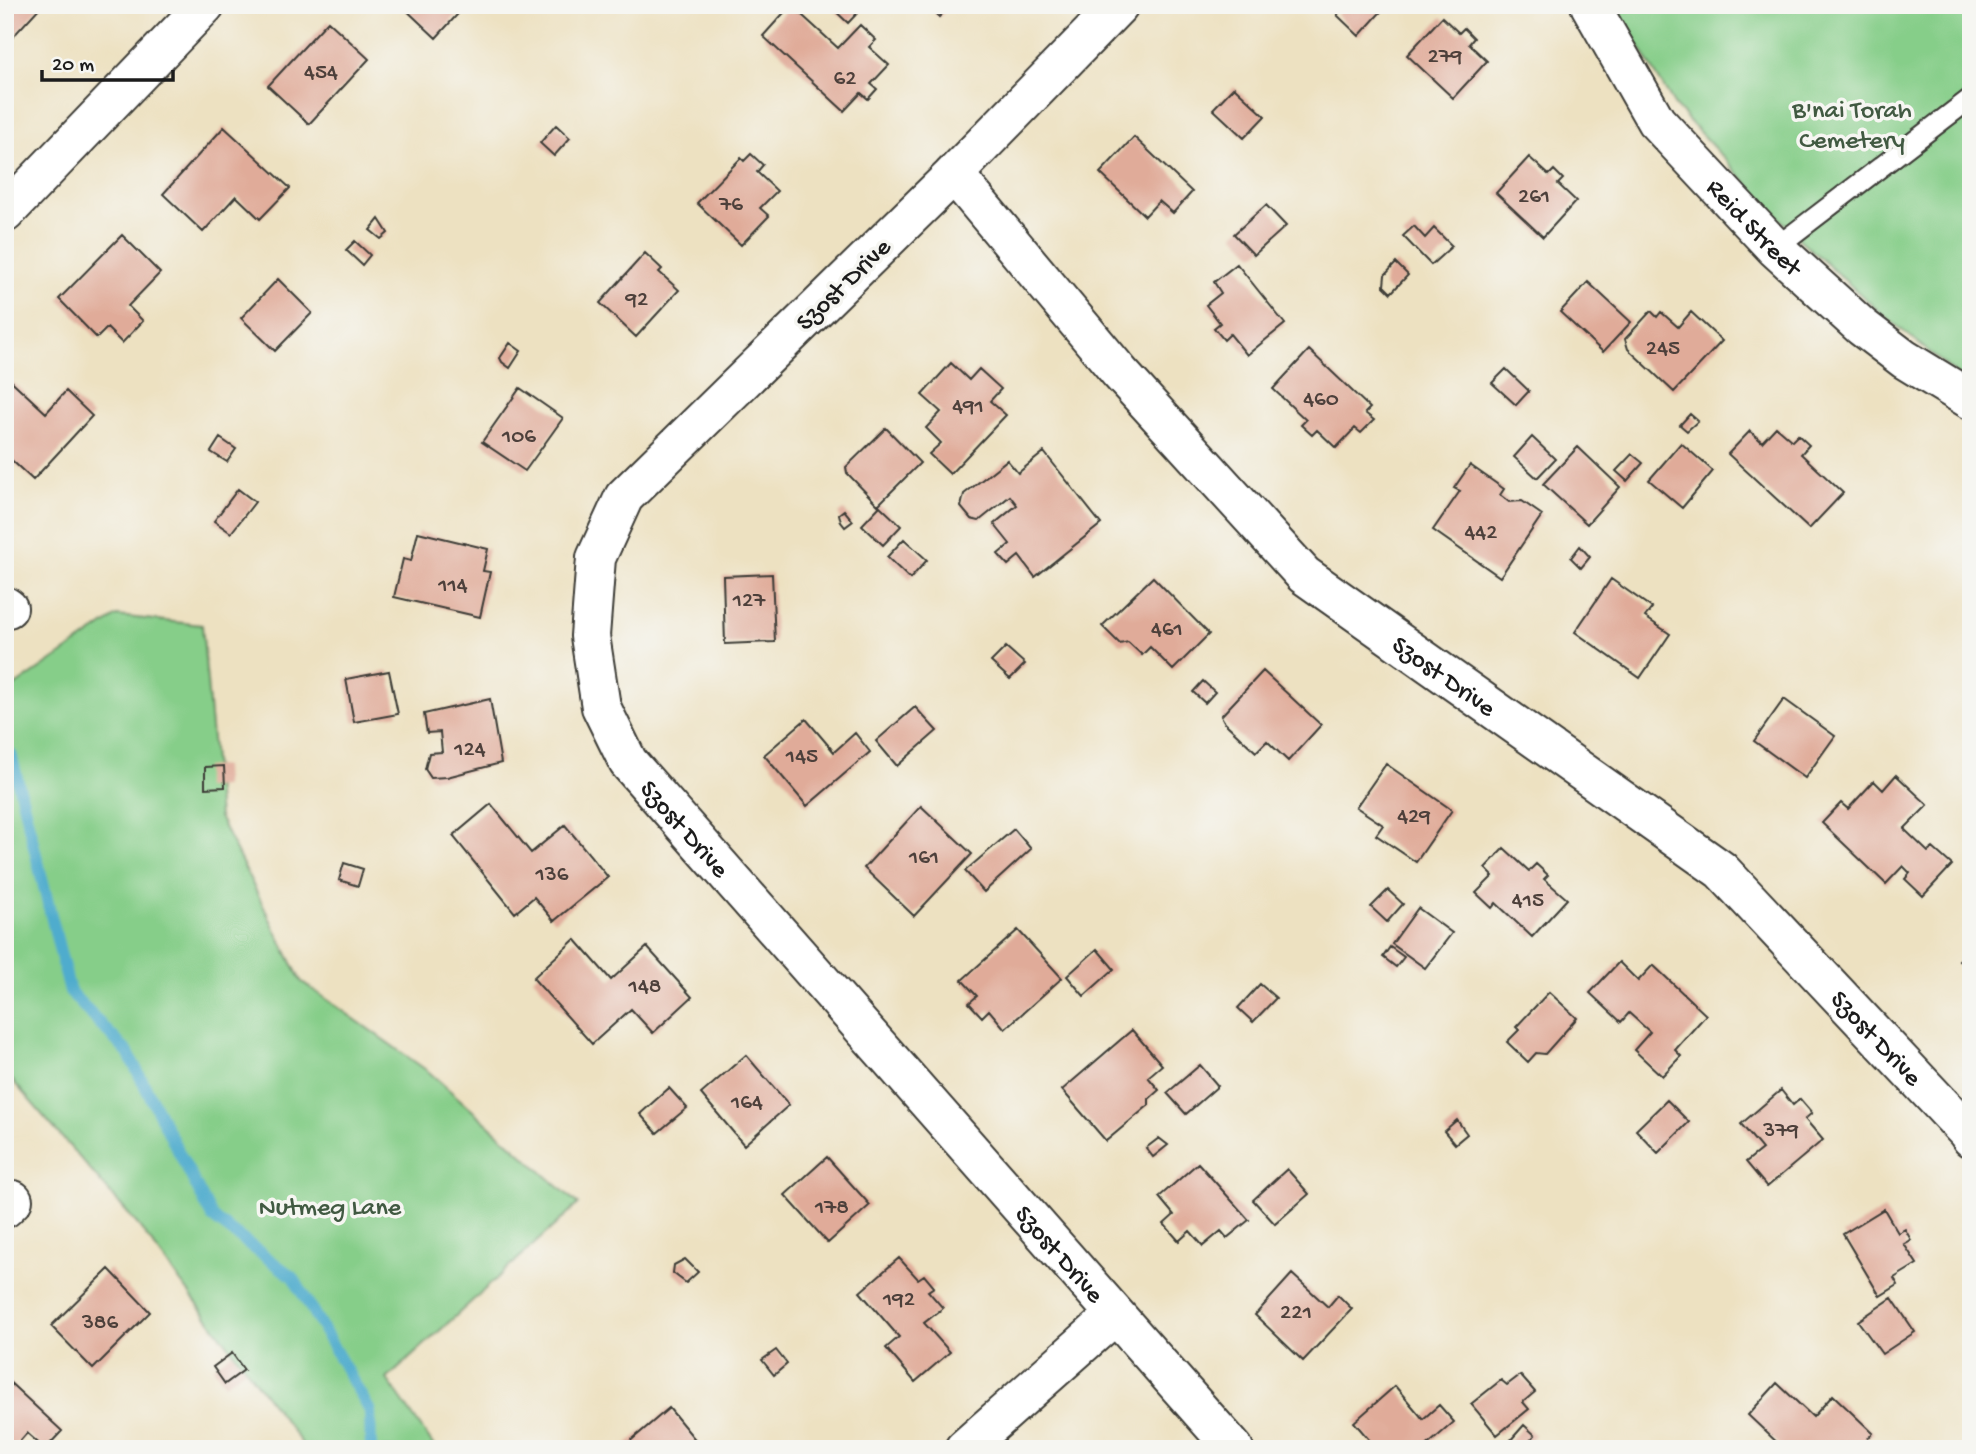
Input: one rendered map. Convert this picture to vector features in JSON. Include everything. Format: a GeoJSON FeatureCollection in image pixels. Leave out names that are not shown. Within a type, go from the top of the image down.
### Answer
{"type":"FeatureCollection","features":[{"type":"Feature","properties":{"kind":"street"},"geometry":{"type":"LineString","coordinates":[[5,213],[205,5]]}},
{"type":"Feature","properties":{"kind":"street","name":"Szost Drive"},"geometry":{"type":"LineString","coordinates":[[1119,5],[954,174],[624,497],[596,558],[590,636],[601,707],[628,762],[1234,1449]]}},
{"type":"Feature","properties":{"kind":"street","name":"Reid Street"},"geometry":{"type":"LineString","coordinates":[[1590,5],[1656,121],[1775,248],[1861,327],[1904,359],[1971,400]]}},
{"type":"Feature","properties":{"kind":"street","name":"Szost Drive"},"geometry":{"type":"LineString","coordinates":[[954,174],[1120,373],[1304,575],[1721,870],[1971,1138]]}},
{"type":"Feature","properties":{"kind":"street"},"geometry":{"type":"LineString","coordinates":[[964,1449],[1115,1315]]}},
{"type":"Feature","properties":{"kind":"lane"},"geometry":{"type":"LineString","coordinates":[[1775,248],[1971,97]]}},
{"type":"Feature","properties":{"kind":"green space","name":"B'nai Torah Cemetery"},"geometry":{"type":"Polygon","coordinates":[[[1614,5],[1971,5],[1971,386],[1881,313],[1798,238],[1675,106],[1614,5]]]}},
{"type":"Feature","properties":{"kind":"green space","name":"Nutmeg Lane"},"geometry":{"type":"Polygon","coordinates":[[[117,616],[202,625],[219,817],[301,981],[429,1072],[578,1204],[387,1379],[436,1449],[306,1449],[138,1225],[5,1072],[5,693],[117,616]]]}},
{"type":"Feature","properties":{"kind":"building"},"geometry":{"type":"Polygon","coordinates":[[[5,5],[42,5],[10,40],[5,36],[5,5]]]}},
{"type":"Feature","properties":{"kind":"building"},"geometry":{"type":"Polygon","coordinates":[[[401,5],[466,5],[436,38],[401,5]]]}},
{"type":"Feature","properties":{"kind":"building"},"geometry":{"type":"Polygon","coordinates":[[[791,5],[838,48],[860,25],[876,40],[869,47],[889,65],[871,84],[877,89],[868,99],[861,93],[844,111],[763,36],[791,5]]]}},
{"type":"Feature","properties":{"kind":"building"},"geometry":{"type":"Polygon","coordinates":[[[829,5],[865,5],[848,23],[829,5]]]}},
{"type":"Feature","properties":{"kind":"building"},"geometry":{"type":"Polygon","coordinates":[[[927,5],[951,5],[939,17],[927,5]]]}},
{"type":"Feature","properties":{"kind":"building"},"geometry":{"type":"Polygon","coordinates":[[[1346,5],[1387,5],[1359,36],[1337,15],[1346,5]]]}},
{"type":"Feature","properties":{"kind":"building"},"geometry":{"type":"Polygon","coordinates":[[[1442,17],[1459,33],[1464,28],[1474,38],[1469,44],[1487,61],[1453,98],[1407,55],[1442,17]]]}},
{"type":"Feature","properties":{"kind":"building"},"geometry":{"type":"Polygon","coordinates":[[[328,21],[369,59],[309,124],[268,86],[328,21]]]}},
{"type":"Feature","properties":{"kind":"building"},"geometry":{"type":"Polygon","coordinates":[[[1234,87],[1265,116],[1244,138],[1213,109],[1234,87]]]}},
{"type":"Feature","properties":{"kind":"building"},"geometry":{"type":"Polygon","coordinates":[[[556,125],[570,138],[554,156],[540,143],[556,125]]]}},
{"type":"Feature","properties":{"kind":"building"},"geometry":{"type":"Polygon","coordinates":[[[224,127],[290,188],[260,219],[236,196],[203,232],[163,194],[224,127]]]}},
{"type":"Feature","properties":{"kind":"building"},"geometry":{"type":"Polygon","coordinates":[[[1134,137],[1192,192],[1173,213],[1159,201],[1145,216],[1100,173],[1134,137]]]}},
{"type":"Feature","properties":{"kind":"building"},"geometry":{"type":"Polygon","coordinates":[[[751,154],[763,165],[757,172],[777,191],[760,208],[769,216],[741,245],[697,203],[741,158],[744,161],[751,154]]]}},
{"type":"Feature","properties":{"kind":"building"},"geometry":{"type":"Polygon","coordinates":[[[1529,157],[1549,175],[1554,170],[1563,179],[1558,184],[1576,201],[1543,237],[1496,193],[1529,157]]]}},
{"type":"Feature","properties":{"kind":"building"},"geometry":{"type":"Polygon","coordinates":[[[1266,205],[1286,226],[1254,255],[1234,234],[1266,205]]]}},
{"type":"Feature","properties":{"kind":"building"},"geometry":{"type":"Polygon","coordinates":[[[379,219],[388,233],[381,239],[370,230],[379,219]]]}},
{"type":"Feature","properties":{"kind":"building"},"geometry":{"type":"Polygon","coordinates":[[[1414,226],[1425,238],[1434,228],[1452,246],[1431,265],[1403,236],[1414,226]]]}},
{"type":"Feature","properties":{"kind":"building"},"geometry":{"type":"Polygon","coordinates":[[[122,235],[160,273],[128,306],[143,321],[122,343],[107,328],[97,338],[59,299],[122,235]]]}},
{"type":"Feature","properties":{"kind":"building"},"geometry":{"type":"Polygon","coordinates":[[[355,241],[370,255],[362,265],[346,250],[355,241]]]}},
{"type":"Feature","properties":{"kind":"building"},"geometry":{"type":"Polygon","coordinates":[[[645,253],[662,269],[659,272],[679,290],[636,337],[600,303],[645,253]]]}},
{"type":"Feature","properties":{"kind":"building"},"geometry":{"type":"Polygon","coordinates":[[[1396,263],[1408,275],[1391,293],[1384,286],[1385,275],[1396,263]]]}},
{"type":"Feature","properties":{"kind":"building"},"geometry":{"type":"Polygon","coordinates":[[[1237,264],[1285,324],[1247,355],[1230,334],[1224,340],[1214,328],[1220,323],[1206,305],[1221,293],[1214,282],[1237,264]]]}},
{"type":"Feature","properties":{"kind":"building"},"geometry":{"type":"Polygon","coordinates":[[[278,279],[312,313],[275,351],[241,318],[278,279]]]}},
{"type":"Feature","properties":{"kind":"building"},"geometry":{"type":"Polygon","coordinates":[[[1588,282],[1631,322],[1603,352],[1560,312],[1588,282]]]}},
{"type":"Feature","properties":{"kind":"building"},"geometry":{"type":"Polygon","coordinates":[[[1651,311],[1657,317],[1661,312],[1678,327],[1691,312],[1722,341],[1674,392],[1628,349],[1625,339],[1651,311]]]}},
{"type":"Feature","properties":{"kind":"building"},"geometry":{"type":"Polygon","coordinates":[[[510,343],[521,351],[510,368],[500,358],[510,343]]]}},
{"type":"Feature","properties":{"kind":"building"},"geometry":{"type":"Polygon","coordinates":[[[1309,350],[1370,408],[1365,413],[1374,420],[1361,433],[1355,428],[1336,448],[1317,430],[1312,435],[1301,425],[1306,420],[1273,389],[1309,350]]]}},
{"type":"Feature","properties":{"kind":"building"},"geometry":{"type":"Polygon","coordinates":[[[951,363],[969,380],[979,369],[1001,389],[990,401],[1006,415],[950,474],[929,454],[941,443],[926,428],[941,412],[922,395],[951,363]]]}},
{"type":"Feature","properties":{"kind":"building"},"geometry":{"type":"Polygon","coordinates":[[[1506,369],[1529,391],[1516,405],[1492,383],[1506,369]]]}},
{"type":"Feature","properties":{"kind":"building"},"geometry":{"type":"Polygon","coordinates":[[[5,375],[46,413],[66,391],[92,416],[33,480],[5,454],[5,375]]]}},
{"type":"Feature","properties":{"kind":"building"},"geometry":{"type":"Polygon","coordinates":[[[520,388],[563,418],[525,471],[482,442],[520,388]]]}},
{"type":"Feature","properties":{"kind":"building"},"geometry":{"type":"Polygon","coordinates":[[[1690,414],[1698,421],[1687,431],[1680,425],[1690,414]]]}},
{"type":"Feature","properties":{"kind":"building"},"geometry":{"type":"Polygon","coordinates":[[[1776,427],[1792,441],[1798,435],[1809,445],[1801,454],[1843,493],[1809,529],[1728,454],[1750,431],[1762,442],[1776,427]]]}},
{"type":"Feature","properties":{"kind":"building"},"geometry":{"type":"Polygon","coordinates":[[[886,428],[920,463],[878,505],[847,473],[846,467],[886,428]]]}},
{"type":"Feature","properties":{"kind":"building"},"geometry":{"type":"Polygon","coordinates":[[[1532,437],[1555,459],[1537,478],[1514,457],[1532,437]]]}},
{"type":"Feature","properties":{"kind":"building"},"geometry":{"type":"Polygon","coordinates":[[[220,438],[236,449],[227,462],[211,452],[220,438]]]}},
{"type":"Feature","properties":{"kind":"building"},"geometry":{"type":"Polygon","coordinates":[[[1681,443],[1713,471],[1682,508],[1649,480],[1681,443]]]}},
{"type":"Feature","properties":{"kind":"building"},"geometry":{"type":"Polygon","coordinates":[[[1578,447],[1620,487],[1587,524],[1543,484],[1578,447]]]}},
{"type":"Feature","properties":{"kind":"building"},"geometry":{"type":"Polygon","coordinates":[[[1044,452],[1101,524],[1035,577],[1019,556],[1008,565],[998,554],[1010,544],[994,524],[1017,505],[1010,496],[979,521],[971,519],[961,507],[964,494],[1007,460],[1018,473],[1044,452]]]}},
{"type":"Feature","properties":{"kind":"building"},"geometry":{"type":"Polygon","coordinates":[[[1632,454],[1643,463],[1627,481],[1616,471],[1632,454]]]}},
{"type":"Feature","properties":{"kind":"building"},"geometry":{"type":"Polygon","coordinates":[[[1470,465],[1504,489],[1500,495],[1509,502],[1522,501],[1542,515],[1500,577],[1433,530],[1460,491],[1454,488],[1470,465]]]}},
{"type":"Feature","properties":{"kind":"building"},"geometry":{"type":"Polygon","coordinates":[[[238,489],[255,502],[231,533],[214,521],[238,489]]]}},
{"type":"Feature","properties":{"kind":"building"},"geometry":{"type":"Polygon","coordinates":[[[880,506],[901,526],[883,545],[862,525],[880,506]]]}},
{"type":"Feature","properties":{"kind":"building"},"geometry":{"type":"Polygon","coordinates":[[[844,510],[853,521],[845,527],[839,514],[844,510]]]}},
{"type":"Feature","properties":{"kind":"building"},"geometry":{"type":"Polygon","coordinates":[[[418,532],[488,549],[483,571],[490,572],[480,617],[394,597],[403,559],[411,561],[418,532]]]}},
{"type":"Feature","properties":{"kind":"building"},"geometry":{"type":"Polygon","coordinates":[[[904,539],[927,560],[910,579],[887,557],[904,539]]]}},
{"type":"Feature","properties":{"kind":"building"},"geometry":{"type":"Polygon","coordinates":[[[1580,546],[1590,557],[1581,568],[1571,558],[1580,546]]]}},
{"type":"Feature","properties":{"kind":"building"},"geometry":{"type":"Polygon","coordinates":[[[772,574],[775,642],[725,644],[723,576],[772,574]]]}},
{"type":"Feature","properties":{"kind":"building"},"geometry":{"type":"Polygon","coordinates":[[[1153,577],[1209,634],[1173,670],[1150,647],[1142,655],[1128,642],[1120,644],[1102,626],[1153,577]]]}},
{"type":"Feature","properties":{"kind":"building"},"geometry":{"type":"Polygon","coordinates":[[[1611,579],[1652,608],[1645,617],[1670,634],[1640,678],[1575,632],[1611,579]]]}},
{"type":"Feature","properties":{"kind":"building"},"geometry":{"type":"Polygon","coordinates":[[[1006,647],[1025,664],[1010,679],[991,662],[1006,647]]]}},
{"type":"Feature","properties":{"kind":"building"},"geometry":{"type":"Polygon","coordinates":[[[389,671],[398,714],[354,722],[346,679],[389,671]]]}},
{"type":"Feature","properties":{"kind":"building"},"geometry":{"type":"Polygon","coordinates":[[[1263,671],[1321,725],[1288,761],[1267,741],[1256,752],[1221,716],[1263,671]]]}},
{"type":"Feature","properties":{"kind":"building"},"geometry":{"type":"Polygon","coordinates":[[[1203,681],[1215,692],[1205,703],[1193,692],[1203,681]]]}},
{"type":"Feature","properties":{"kind":"building"},"geometry":{"type":"Polygon","coordinates":[[[490,699],[501,763],[447,777],[431,778],[425,769],[429,753],[442,752],[440,732],[427,733],[424,714],[490,699]]]}},
{"type":"Feature","properties":{"kind":"building"},"geometry":{"type":"Polygon","coordinates":[[[1784,699],[1835,736],[1805,778],[1754,741],[1784,699]]]}},
{"type":"Feature","properties":{"kind":"building"},"geometry":{"type":"Polygon","coordinates":[[[915,707],[937,731],[897,766],[876,741],[915,707]]]}},
{"type":"Feature","properties":{"kind":"building"},"geometry":{"type":"Polygon","coordinates":[[[806,719],[834,752],[855,733],[870,752],[807,806],[764,755],[806,719]]]}},
{"type":"Feature","properties":{"kind":"building"},"geometry":{"type":"Polygon","coordinates":[[[1386,764],[1452,810],[1416,862],[1376,835],[1383,825],[1356,807],[1386,764]]]}},
{"type":"Feature","properties":{"kind":"building"},"geometry":{"type":"Polygon","coordinates":[[[224,766],[225,787],[205,788],[205,767],[224,766]]]}},
{"type":"Feature","properties":{"kind":"building"},"geometry":{"type":"Polygon","coordinates":[[[1896,775],[1928,805],[1904,829],[1928,852],[1933,848],[1952,865],[1923,896],[1905,879],[1910,873],[1903,866],[1886,884],[1822,823],[1841,803],[1848,809],[1874,781],[1883,790],[1896,775]]]}},
{"type":"Feature","properties":{"kind":"building"},"geometry":{"type":"Polygon","coordinates":[[[491,804],[531,853],[565,825],[608,877],[554,921],[534,897],[515,913],[453,836],[491,804]]]}},
{"type":"Feature","properties":{"kind":"building"},"geometry":{"type":"Polygon","coordinates":[[[921,806],[972,854],[914,916],[864,868],[921,806]]]}},
{"type":"Feature","properties":{"kind":"building"},"geometry":{"type":"Polygon","coordinates":[[[1014,829],[1031,849],[984,892],[965,871],[1014,829]]]}},
{"type":"Feature","properties":{"kind":"building"},"geometry":{"type":"Polygon","coordinates":[[[1504,848],[1529,871],[1536,864],[1548,875],[1544,879],[1567,899],[1532,937],[1496,903],[1492,908],[1476,893],[1493,876],[1485,868],[1504,848]]]}},
{"type":"Feature","properties":{"kind":"building"},"geometry":{"type":"Polygon","coordinates":[[[344,863],[363,869],[358,886],[339,880],[344,863]]]}},
{"type":"Feature","properties":{"kind":"building"},"geometry":{"type":"Polygon","coordinates":[[[1388,890],[1403,904],[1387,922],[1371,907],[1388,890]]]}},
{"type":"Feature","properties":{"kind":"building"},"geometry":{"type":"Polygon","coordinates":[[[1418,908],[1452,933],[1425,968],[1392,944],[1418,908]]]}},
{"type":"Feature","properties":{"kind":"building"},"geometry":{"type":"Polygon","coordinates":[[[1018,930],[1062,978],[1005,1029],[989,1010],[982,1017],[969,1003],[977,996],[962,980],[1018,930]]]}},
{"type":"Feature","properties":{"kind":"building"},"geometry":{"type":"Polygon","coordinates":[[[575,939],[611,980],[647,947],[692,997],[653,1033],[631,1009],[592,1044],[533,978],[575,939]]]}},
{"type":"Feature","properties":{"kind":"building"},"geometry":{"type":"Polygon","coordinates":[[[1390,947],[1404,957],[1396,967],[1383,957],[1390,947]]]}},
{"type":"Feature","properties":{"kind":"building"},"geometry":{"type":"Polygon","coordinates":[[[1097,949],[1114,969],[1084,996],[1067,976],[1097,949]]]}},
{"type":"Feature","properties":{"kind":"building"},"geometry":{"type":"Polygon","coordinates":[[[1971,950],[1971,974],[1959,960],[1971,950]]]}},
{"type":"Feature","properties":{"kind":"building"},"geometry":{"type":"Polygon","coordinates":[[[1619,962],[1638,981],[1653,965],[1706,1015],[1675,1050],[1681,1056],[1662,1076],[1634,1050],[1650,1032],[1629,1013],[1621,1022],[1590,993],[1619,962]]]}},
{"type":"Feature","properties":{"kind":"building"},"geometry":{"type":"Polygon","coordinates":[[[1260,984],[1276,998],[1253,1022],[1238,1008],[1260,984]]]}},
{"type":"Feature","properties":{"kind":"building"},"geometry":{"type":"Polygon","coordinates":[[[1549,992],[1577,1018],[1545,1054],[1536,1053],[1528,1062],[1507,1042],[1519,1030],[1516,1027],[1549,992]]]}},
{"type":"Feature","properties":{"kind":"building"},"geometry":{"type":"Polygon","coordinates":[[[1132,1030],[1162,1065],[1148,1077],[1159,1090],[1149,1099],[1149,1105],[1106,1141],[1062,1090],[1132,1030]]]}},
{"type":"Feature","properties":{"kind":"building"},"geometry":{"type":"Polygon","coordinates":[[[746,1055],[789,1105],[744,1145],[701,1094],[746,1055]]]}},
{"type":"Feature","properties":{"kind":"building"},"geometry":{"type":"Polygon","coordinates":[[[1200,1065],[1218,1086],[1186,1114],[1167,1093],[1200,1065]]]}},
{"type":"Feature","properties":{"kind":"building"},"geometry":{"type":"Polygon","coordinates":[[[669,1088],[687,1108],[657,1133],[640,1114],[669,1088]]]}},
{"type":"Feature","properties":{"kind":"building"},"geometry":{"type":"Polygon","coordinates":[[[1781,1090],[1793,1105],[1800,1099],[1812,1113],[1805,1119],[1823,1140],[1767,1187],[1746,1162],[1762,1149],[1741,1124],[1781,1090]]]}},
{"type":"Feature","properties":{"kind":"building"},"geometry":{"type":"Polygon","coordinates":[[[1667,1100],[1689,1122],[1658,1153],[1636,1130],[1667,1100]]]}},
{"type":"Feature","properties":{"kind":"building"},"geometry":{"type":"Polygon","coordinates":[[[1457,1120],[1467,1134],[1455,1144],[1444,1131],[1457,1120]]]}},
{"type":"Feature","properties":{"kind":"building"},"geometry":{"type":"Polygon","coordinates":[[[1159,1138],[1168,1145],[1153,1157],[1146,1148],[1159,1138]]]}},
{"type":"Feature","properties":{"kind":"building"},"geometry":{"type":"Polygon","coordinates":[[[827,1157],[870,1205],[828,1243],[785,1195],[827,1157]]]}},
{"type":"Feature","properties":{"kind":"building"},"geometry":{"type":"Polygon","coordinates":[[[1198,1163],[1249,1220],[1227,1238],[1221,1231],[1203,1246],[1190,1231],[1179,1241],[1164,1224],[1174,1215],[1159,1197],[1198,1163]]]}},
{"type":"Feature","properties":{"kind":"building"},"geometry":{"type":"Polygon","coordinates":[[[1287,1169],[1309,1194],[1275,1224],[1253,1200],[1287,1169]]]}},
{"type":"Feature","properties":{"kind":"building"},"geometry":{"type":"Polygon","coordinates":[[[1884,1209],[1898,1233],[1905,1229],[1911,1240],[1904,1244],[1917,1264],[1894,1278],[1898,1285],[1880,1296],[1843,1234],[1884,1209]]]}},
{"type":"Feature","properties":{"kind":"building"},"geometry":{"type":"Polygon","coordinates":[[[899,1258],[918,1279],[924,1275],[934,1287],[928,1291],[943,1308],[924,1323],[950,1352],[915,1382],[886,1348],[899,1337],[860,1292],[899,1258]]]}},
{"type":"Feature","properties":{"kind":"building"},"geometry":{"type":"Polygon","coordinates":[[[685,1259],[698,1272],[686,1283],[673,1273],[674,1265],[685,1259]]]}},
{"type":"Feature","properties":{"kind":"building"},"geometry":{"type":"Polygon","coordinates":[[[109,1269],[150,1312],[93,1369],[51,1326],[109,1269]]]}},
{"type":"Feature","properties":{"kind":"building"},"geometry":{"type":"Polygon","coordinates":[[[1292,1274],[1328,1307],[1338,1295],[1352,1309],[1303,1361],[1255,1315],[1292,1274]]]}},
{"type":"Feature","properties":{"kind":"building"},"geometry":{"type":"Polygon","coordinates":[[[1892,1298],[1915,1332],[1882,1354],[1858,1321],[1892,1298]]]}},
{"type":"Feature","properties":{"kind":"building"},"geometry":{"type":"Polygon","coordinates":[[[776,1350],[787,1364],[774,1375],[762,1360],[776,1350]]]}},
{"type":"Feature","properties":{"kind":"building"},"geometry":{"type":"Polygon","coordinates":[[[232,1353],[244,1370],[225,1384],[213,1367],[232,1353]]]}},
{"type":"Feature","properties":{"kind":"building"},"geometry":{"type":"Polygon","coordinates":[[[1520,1375],[1535,1392],[1523,1402],[1529,1409],[1497,1435],[1471,1404],[1501,1380],[1507,1385],[1520,1375]]]}},
{"type":"Feature","properties":{"kind":"building"},"geometry":{"type":"Polygon","coordinates":[[[5,1378],[62,1431],[45,1449],[27,1433],[13,1449],[5,1449],[5,1378]]]}},
{"type":"Feature","properties":{"kind":"building"},"geometry":{"type":"Polygon","coordinates":[[[1777,1383],[1813,1417],[1833,1395],[1873,1433],[1858,1449],[1784,1449],[1748,1415],[1777,1383]]]}},
{"type":"Feature","properties":{"kind":"building"},"geometry":{"type":"Polygon","coordinates":[[[1395,1386],[1423,1419],[1439,1405],[1454,1422],[1423,1449],[1377,1449],[1354,1422],[1395,1386]]]}},
{"type":"Feature","properties":{"kind":"building"},"geometry":{"type":"Polygon","coordinates":[[[669,1408],[703,1449],[621,1449],[669,1408]]]}},
{"type":"Feature","properties":{"kind":"building"},"geometry":{"type":"Polygon","coordinates":[[[1524,1425],[1535,1435],[1523,1449],[1517,1449],[1509,1442],[1524,1425]]]}},
{"type":"Feature","properties":{"kind":"waterway"},"geometry":{"type":"LineString","coordinates":[[5,749],[11,754],[70,992],[128,1053],[212,1217],[293,1277],[370,1411],[371,1449]]}}]}
